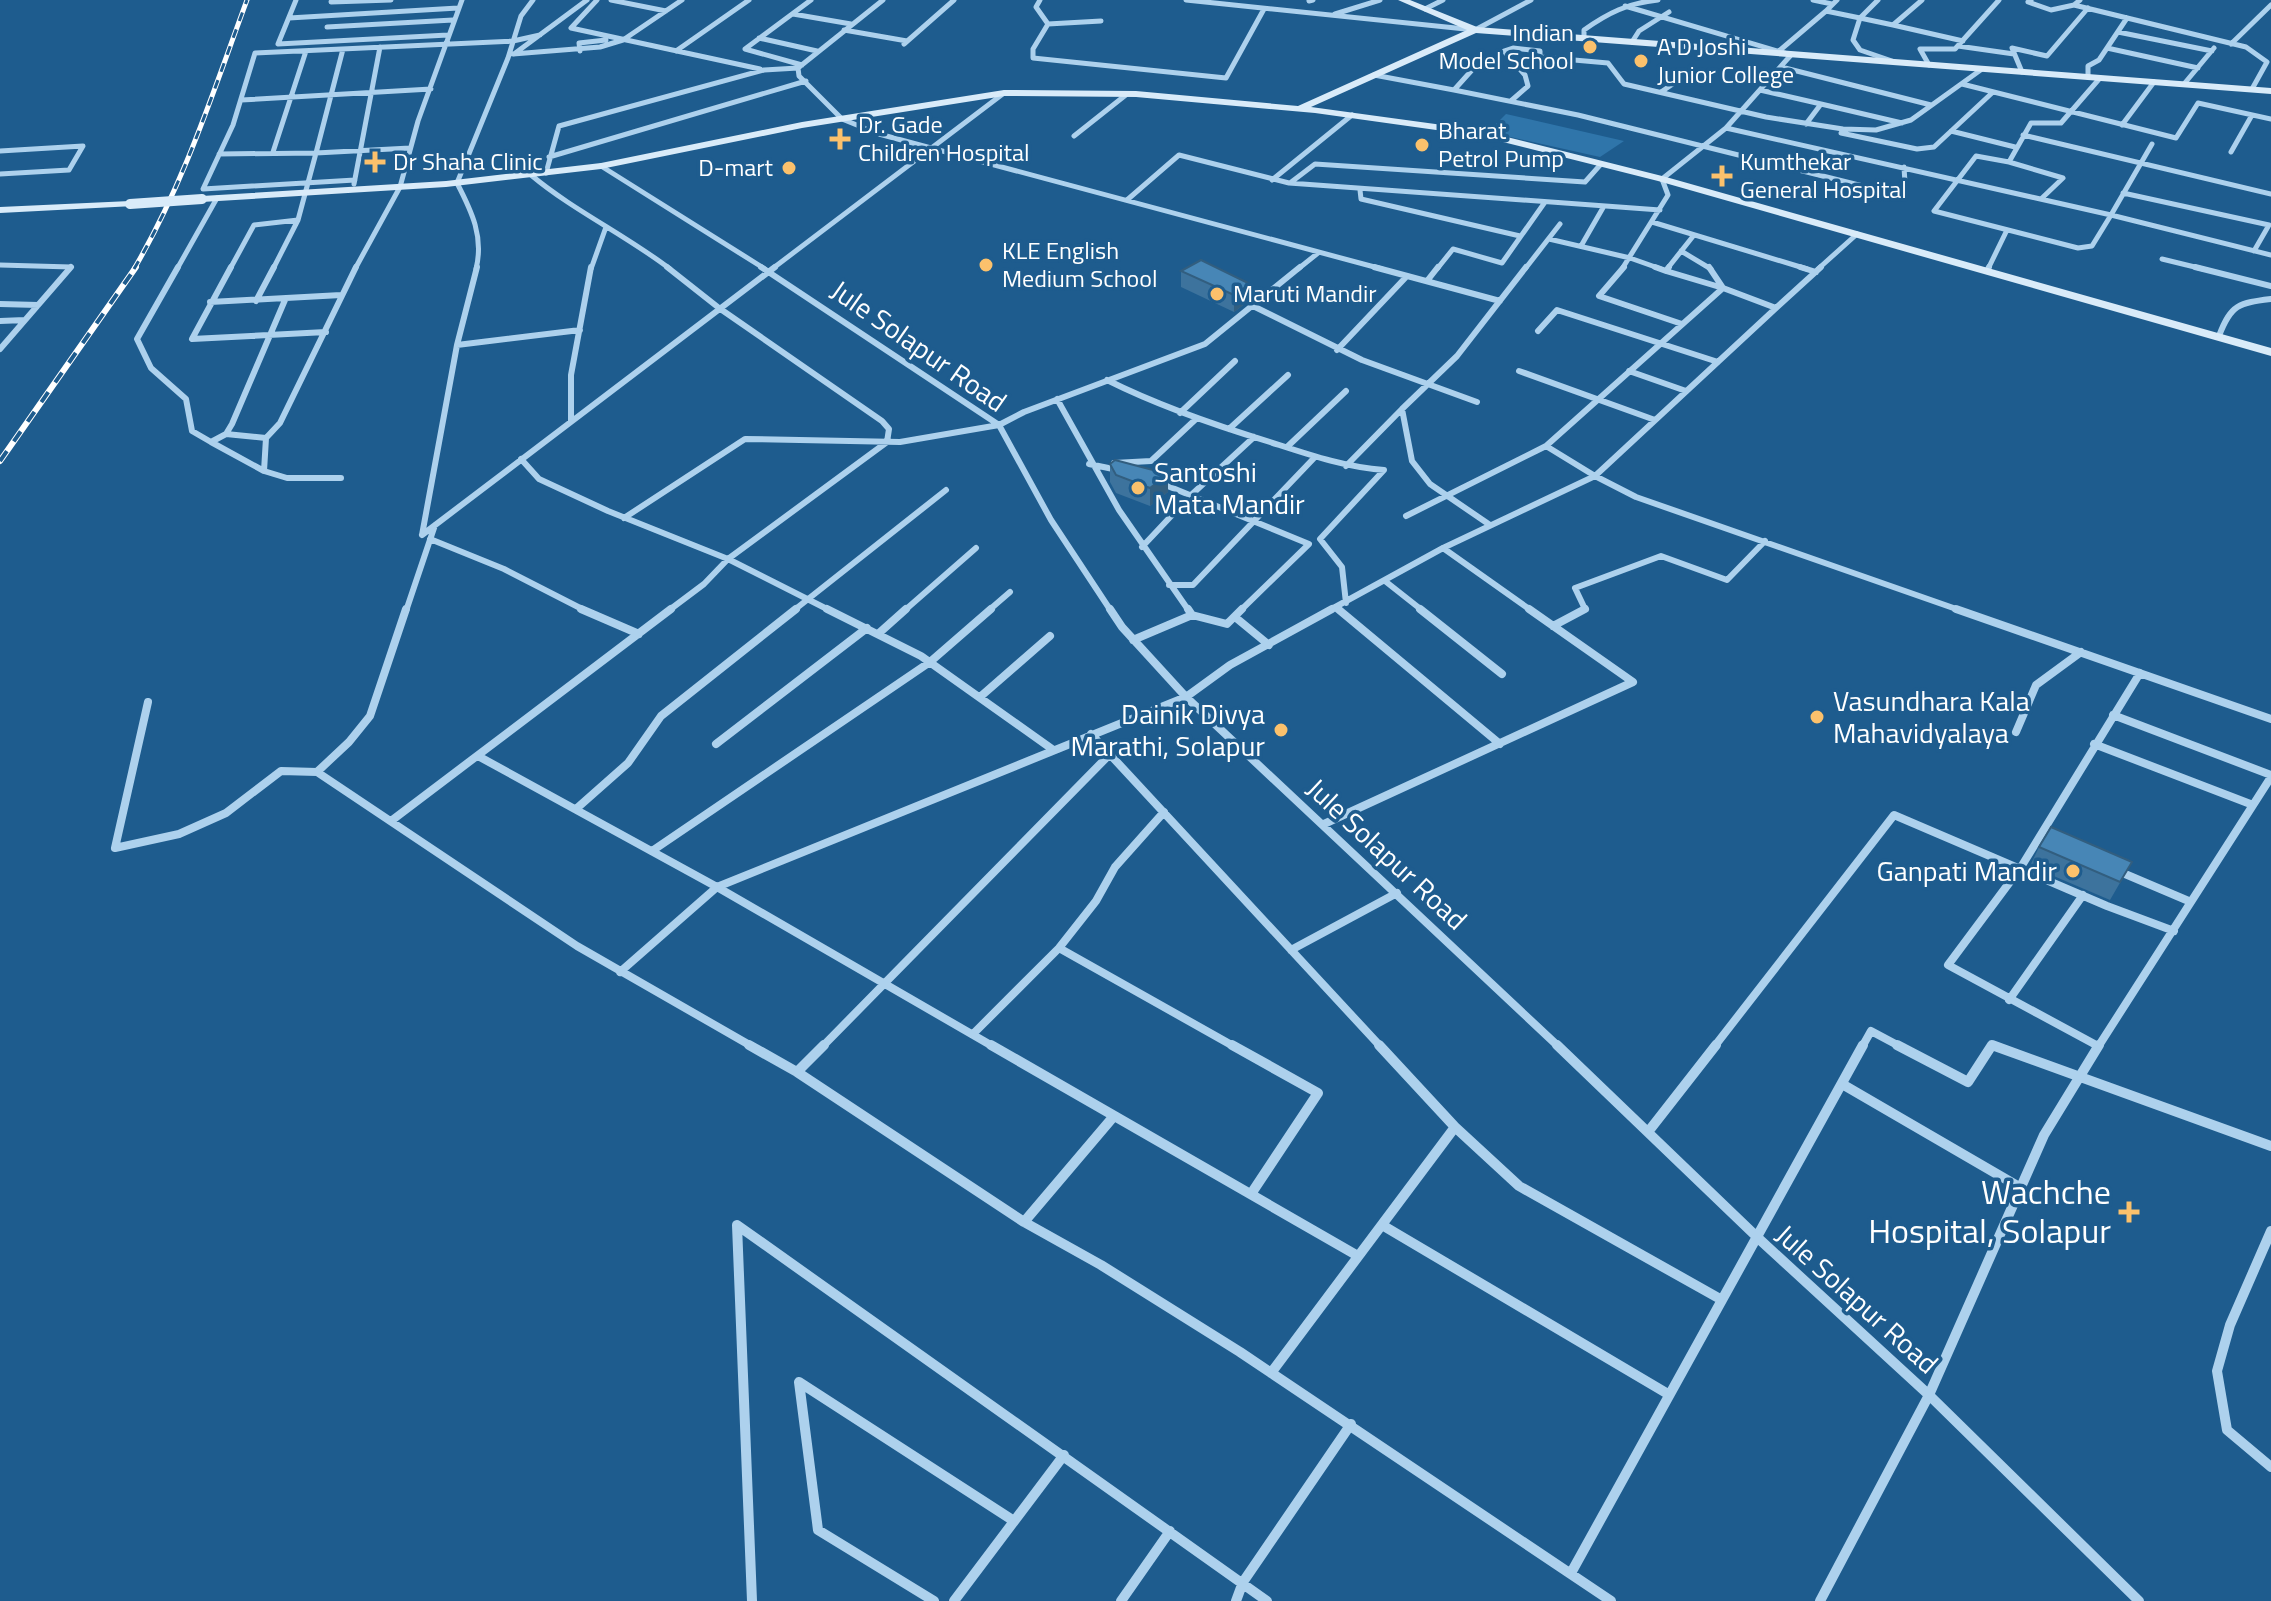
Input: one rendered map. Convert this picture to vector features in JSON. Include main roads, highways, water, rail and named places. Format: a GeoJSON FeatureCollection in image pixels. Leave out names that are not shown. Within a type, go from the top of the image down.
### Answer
{"type":"FeatureCollection","features":[{"type":"Feature","properties":{"kind":"railway"},"geometry":{"type":"LineString","coordinates":[[134,269],[183,171],[247,0]]}},
{"type":"Feature","properties":{"kind":"railway"},"geometry":{"type":"LineString","coordinates":[[0,461],[136,267]]}},
{"type":"Feature","properties":{"kind":"place","name":"Indian Model School"},"geometry":{"type":"Point","coordinates":[1590,47]}},
{"type":"Feature","properties":{"kind":"place","name":"A D Joshi Junior College"},"geometry":{"type":"Point","coordinates":[1641,61]}},
{"type":"Feature","properties":{"kind":"place","name":"Dr. Gade Children Hospital"},"geometry":{"type":"Point","coordinates":[840,139]}},
{"type":"Feature","properties":{"kind":"place","name":"Bharat Petrol Pump"},"geometry":{"type":"Point","coordinates":[1422,145]}},
{"type":"Feature","properties":{"kind":"place","name":"Dr Shaha Clinic"},"geometry":{"type":"Point","coordinates":[375,162]}},
{"type":"Feature","properties":{"kind":"place","name":"D-mart"},"geometry":{"type":"Point","coordinates":[789,168]}},
{"type":"Feature","properties":{"kind":"place","name":"Kumthekar General Hospital"},"geometry":{"type":"Point","coordinates":[1722,176]}},
{"type":"Feature","properties":{"kind":"place","name":"KLE English Medium School"},"geometry":{"type":"Point","coordinates":[986,265]}},
{"type":"Feature","properties":{"kind":"place","name":"Maruti Mandir"},"geometry":{"type":"Point","coordinates":[1217,294]}},
{"type":"Feature","properties":{"kind":"place","name":"Santoshi Mata Mandir"},"geometry":{"type":"Point","coordinates":[1138,488]}},
{"type":"Feature","properties":{"kind":"place","name":"Vasundhara Kala Mahavidyalaya"},"geometry":{"type":"Point","coordinates":[1817,717]}},
{"type":"Feature","properties":{"kind":"place","name":"Dainik Divya Marathi, Solapur"},"geometry":{"type":"Point","coordinates":[1281,730]}},
{"type":"Feature","properties":{"kind":"place","name":"Ganpati Mandir"},"geometry":{"type":"Point","coordinates":[2073,871]}},
{"type":"Feature","properties":{"kind":"place","name":"Wachche Hospital, Solapur"},"geometry":{"type":"Point","coordinates":[2129,1212]}}]}
